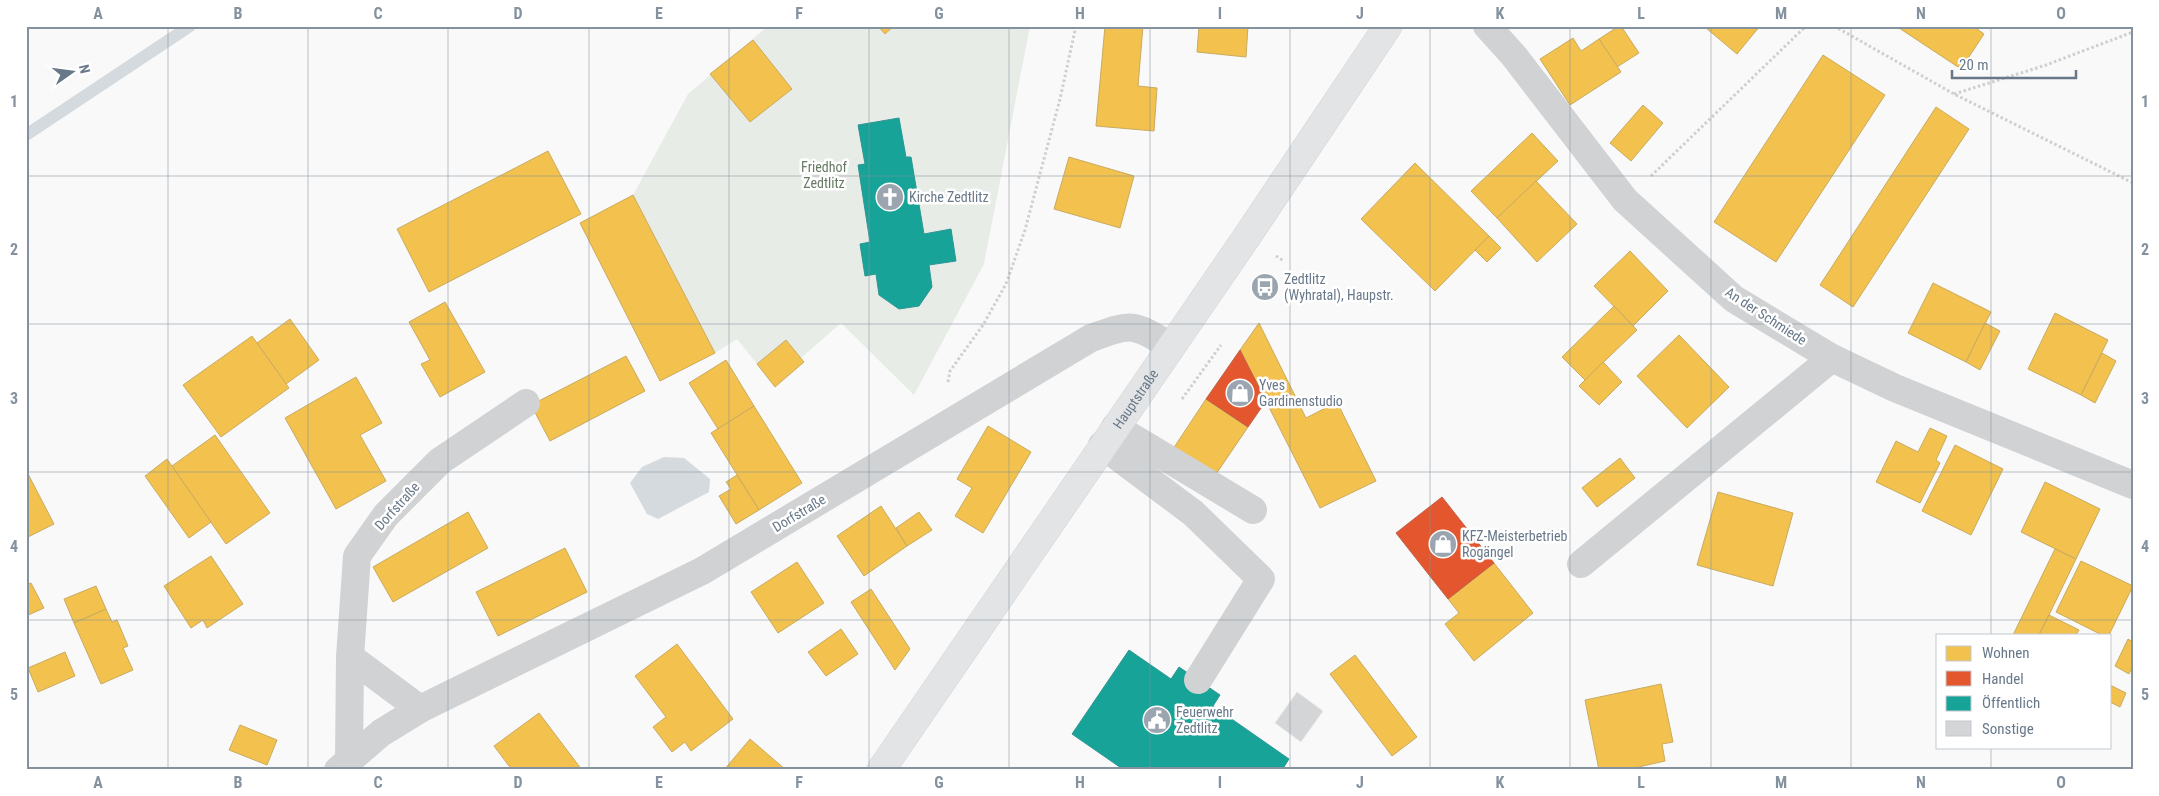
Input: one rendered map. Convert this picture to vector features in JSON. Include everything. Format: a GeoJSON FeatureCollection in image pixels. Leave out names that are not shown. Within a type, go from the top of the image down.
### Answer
{"type":"FeatureCollection","features":[{"type":"Feature","properties":{"kind":"main road","name":"Hauptstraße"},"geometry":{"type":"LineString","coordinates":[[880,770],[1248,235],[1388,26]]}},
{"type":"Feature","properties":{"kind":"street","name":"An der Schmiede"},"geometry":{"type":"LineString","coordinates":[[1487,26],[1514,56],[1625,200],[1734,298],[1832,358],[1894,388],[2133,485]]}},
{"type":"Feature","properties":{"kind":"street","name":"Dorfstraße"},"geometry":{"type":"LineString","coordinates":[[344,765],[381,733],[420,708],[702,571],[1091,338],[1120,328],[1142,328],[1170,346]]}},
{"type":"Feature","properties":{"kind":"street"},"geometry":{"type":"LineString","coordinates":[[1581,564],[1832,358]]}},
{"type":"Feature","properties":{"kind":"street","name":"Dorfstraße"},"geometry":{"type":"LineString","coordinates":[[344,765],[358,556],[386,515],[440,461],[526,403]]}},
{"type":"Feature","properties":{"kind":"street"},"geometry":{"type":"LineString","coordinates":[[1108,436],[1253,510]]}},
{"type":"Feature","properties":{"kind":"street"},"geometry":{"type":"LineString","coordinates":[[1108,436],[1194,513],[1261,579],[1198,680]]}},
{"type":"Feature","properties":{"kind":"street"},"geometry":{"type":"LineString","coordinates":[[350,657],[420,708]]}},
{"type":"Feature","properties":{"kind":"path"},"geometry":{"type":"LineString","coordinates":[[960,416],[946,393],[950,371],[983,325],[1006,284],[1025,230],[1060,99],[1076,26]]}},
{"type":"Feature","properties":{"kind":"path"},"geometry":{"type":"LineString","coordinates":[[1625,200],[1806,26]]}},
{"type":"Feature","properties":{"kind":"path"},"geometry":{"type":"LineString","coordinates":[[1834,26],[1954,94],[2133,183]]}},
{"type":"Feature","properties":{"kind":"path"},"geometry":{"type":"LineString","coordinates":[[1954,94],[2046,65],[2133,32]]}},
{"type":"Feature","properties":{"kind":"green space","name":"Friedhof Zedtlitz"},"geometry":{"type":"Polygon","coordinates":[[[768,26],[879,26],[885,34],[895,26],[1030,26],[984,264],[914,395],[841,323],[801,358],[786,340],[757,364],[737,339],[715,353],[633,195],[688,94],[768,26]]]}},
{"type":"Feature","properties":{"kind":"shaded area"},"geometry":{"type":"Polygon","coordinates":[[[664,457],[684,458],[710,479],[709,492],[658,519],[647,514],[630,483],[642,467],[664,457]]]}},
{"type":"Feature","properties":{"kind":"building: Wohnen"},"geometry":{"type":"Polygon","coordinates":[[[878,26],[894,26],[885,34],[878,26]]]}},
{"type":"Feature","properties":{"kind":"building: Wohnen"},"geometry":{"type":"Polygon","coordinates":[[[1105,26],[1143,26],[1138,86],[1157,88],[1154,131],[1096,126],[1105,26]]]}},
{"type":"Feature","properties":{"kind":"building: Wohnen"},"geometry":{"type":"Polygon","coordinates":[[[1199,26],[1248,26],[1246,57],[1197,52],[1199,26]]]}},
{"type":"Feature","properties":{"kind":"building: Wohnen"},"geometry":{"type":"Polygon","coordinates":[[[1621,26],[1639,53],[1617,67],[1599,39],[1621,26]]]}},
{"type":"Feature","properties":{"kind":"building: Wohnen"},"geometry":{"type":"Polygon","coordinates":[[[1708,26],[1760,26],[1737,54],[1706,28],[1708,26]]]}},
{"type":"Feature","properties":{"kind":"building: Wohnen"},"geometry":{"type":"Polygon","coordinates":[[[1896,26],[1973,26],[1984,34],[1961,69],[1896,26]]]}},
{"type":"Feature","properties":{"kind":"building: Wohnen"},"geometry":{"type":"Polygon","coordinates":[[[1573,38],[1581,51],[1599,39],[1621,72],[1570,105],[1540,59],[1573,38]]]}},
{"type":"Feature","properties":{"kind":"building: Wohnen"},"geometry":{"type":"Polygon","coordinates":[[[753,40],[792,89],[750,122],[710,74],[753,40]]]}},
{"type":"Feature","properties":{"kind":"building: Wohnen"},"geometry":{"type":"Polygon","coordinates":[[[1823,55],[1885,95],[1776,262],[1714,222],[1823,55]]]}},
{"type":"Feature","properties":{"kind":"building: Wohnen"},"geometry":{"type":"Polygon","coordinates":[[[1643,105],[1663,123],[1631,161],[1610,143],[1643,105]]]}},
{"type":"Feature","properties":{"kind":"building: Wohnen"},"geometry":{"type":"Polygon","coordinates":[[[1936,107],[1969,129],[1853,307],[1820,285],[1936,107]]]}},
{"type":"Feature","properties":{"kind":"building: Wohnen"},"geometry":{"type":"Polygon","coordinates":[[[1532,133],[1558,161],[1497,218],[1471,191],[1532,133]]]}},
{"type":"Feature","properties":{"kind":"building: Wohnen"},"geometry":{"type":"Polygon","coordinates":[[[548,151],[581,214],[429,292],[397,229],[548,151]]]}},
{"type":"Feature","properties":{"kind":"building: Wohnen"},"geometry":{"type":"Polygon","coordinates":[[[1069,157],[1134,176],[1120,228],[1054,209],[1069,157]]]}},
{"type":"Feature","properties":{"kind":"building: Wohnen"},"geometry":{"type":"Polygon","coordinates":[[[1415,163],[1489,236],[1435,291],[1361,219],[1415,163]]]}},
{"type":"Feature","properties":{"kind":"building: Wohnen"},"geometry":{"type":"Polygon","coordinates":[[[1536,181],[1577,224],[1537,262],[1497,218],[1536,181]]]}},
{"type":"Feature","properties":{"kind":"building: Wohnen"},"geometry":{"type":"Polygon","coordinates":[[[633,195],[715,353],[660,381],[580,223],[633,195]]]}},
{"type":"Feature","properties":{"kind":"building: Wohnen"},"geometry":{"type":"Polygon","coordinates":[[[1489,236],[1501,248],[1487,262],[1475,250],[1489,236]]]}},
{"type":"Feature","properties":{"kind":"building: Wohnen"},"geometry":{"type":"Polygon","coordinates":[[[1630,251],[1668,291],[1633,326],[1594,286],[1630,251]]]}},
{"type":"Feature","properties":{"kind":"building: Wohnen"},"geometry":{"type":"Polygon","coordinates":[[[1933,283],[1991,312],[1966,362],[1908,333],[1933,283]]]}},
{"type":"Feature","properties":{"kind":"building: Wohnen"},"geometry":{"type":"Polygon","coordinates":[[[445,302],[485,372],[440,397],[421,364],[430,360],[409,322],[445,302]]]}},
{"type":"Feature","properties":{"kind":"building: Wohnen"},"geometry":{"type":"Polygon","coordinates":[[[1614,306],[1637,330],[1585,380],[1562,357],[1614,306]]]}},
{"type":"Feature","properties":{"kind":"building: Wohnen"},"geometry":{"type":"Polygon","coordinates":[[[2055,313],[2108,340],[2081,395],[2028,369],[2055,313]]]}},
{"type":"Feature","properties":{"kind":"building: Wohnen"},"geometry":{"type":"Polygon","coordinates":[[[290,319],[319,360],[286,384],[257,343],[290,319]]]}},
{"type":"Feature","properties":{"kind":"building: Wohnen"},"geometry":{"type":"Polygon","coordinates":[[[1259,323],[1306,418],[1337,402],[1376,481],[1320,508],[1240,350],[1259,323]]]}},
{"type":"Feature","properties":{"kind":"building: Wohnen"},"geometry":{"type":"Polygon","coordinates":[[[1985,323],[2000,331],[1980,370],[1966,362],[1985,323]]]}},
{"type":"Feature","properties":{"kind":"building: Wohnen"},"geometry":{"type":"Polygon","coordinates":[[[1679,335],[1729,387],[1687,428],[1637,376],[1679,335]]]}},
{"type":"Feature","properties":{"kind":"building: Wohnen"},"geometry":{"type":"Polygon","coordinates":[[[252,336],[289,388],[221,437],[183,385],[252,336]]]}},
{"type":"Feature","properties":{"kind":"building: Wohnen"},"geometry":{"type":"Polygon","coordinates":[[[786,340],[804,362],[775,387],[757,364],[786,340]]]}},
{"type":"Feature","properties":{"kind":"building: Wohnen"},"geometry":{"type":"Polygon","coordinates":[[[2102,353],[2116,361],[2095,403],[2081,395],[2102,353]]]}},
{"type":"Feature","properties":{"kind":"building: Wohnen"},"geometry":{"type":"Polygon","coordinates":[[[626,356],[645,391],[550,441],[531,405],[626,356]]]}},
{"type":"Feature","properties":{"kind":"building: Wohnen"},"geometry":{"type":"Polygon","coordinates":[[[726,360],[754,406],[718,429],[689,383],[726,360]]]}},
{"type":"Feature","properties":{"kind":"building: Wohnen"},"geometry":{"type":"Polygon","coordinates":[[[1603,362],[1622,382],[1599,405],[1579,386],[1603,362]]]}},
{"type":"Feature","properties":{"kind":"building: Wohnen"},"geometry":{"type":"Polygon","coordinates":[[[356,377],[382,423],[360,435],[386,481],[336,509],[285,418],[356,377]]]}},
{"type":"Feature","properties":{"kind":"building: Wohnen"},"geometry":{"type":"Polygon","coordinates":[[[1206,399],[1248,427],[1212,480],[1171,452],[1206,399]]]}},
{"type":"Feature","properties":{"kind":"building: Wohnen"},"geometry":{"type":"Polygon","coordinates":[[[754,406],[802,483],[759,510],[711,433],[754,406]]]}},
{"type":"Feature","properties":{"kind":"building: Wohnen"},"geometry":{"type":"Polygon","coordinates":[[[988,426],[1031,452],[983,533],[955,516],[972,488],[957,479],[988,426]]]}},
{"type":"Feature","properties":{"kind":"building: Wohnen"},"geometry":{"type":"Polygon","coordinates":[[[1930,428],[1947,436],[1936,460],[1940,463],[1920,503],[1876,482],[1896,441],[1918,452],[1930,428]]]}},
{"type":"Feature","properties":{"kind":"building: Wohnen"},"geometry":{"type":"Polygon","coordinates":[[[215,435],[270,513],[226,544],[172,466],[215,435]]]}},
{"type":"Feature","properties":{"kind":"building: Wohnen"},"geometry":{"type":"Polygon","coordinates":[[[1955,445],[2003,469],[1971,535],[1922,511],[1955,445]]]}},
{"type":"Feature","properties":{"kind":"building: Wohnen"},"geometry":{"type":"Polygon","coordinates":[[[1620,458],[1635,478],[1597,507],[1582,488],[1620,458]]]}},
{"type":"Feature","properties":{"kind":"building: Wohnen"},"geometry":{"type":"Polygon","coordinates":[[[167,459],[211,522],[189,538],[145,476],[167,459]]]}},
{"type":"Feature","properties":{"kind":"building: Wohnen"},"geometry":{"type":"Polygon","coordinates":[[[26,470],[54,524],[26,538],[26,470]]]}},
{"type":"Feature","properties":{"kind":"building: Wohnen"},"geometry":{"type":"Polygon","coordinates":[[[737,475],[759,510],[736,524],[719,496],[731,489],[726,482],[737,475]]]}},
{"type":"Feature","properties":{"kind":"building: Wohnen"},"geometry":{"type":"Polygon","coordinates":[[[2045,482],[2100,509],[2076,559],[2021,532],[2045,482]]]}},
{"type":"Feature","properties":{"kind":"building: Wohnen"},"geometry":{"type":"Polygon","coordinates":[[[1718,492],[1793,513],[1773,586],[1697,565],[1718,492]]]}},
{"type":"Feature","properties":{"kind":"building: Wohnen"},"geometry":{"type":"Polygon","coordinates":[[[881,506],[907,546],[864,576],[837,536],[881,506]]]}},
{"type":"Feature","properties":{"kind":"building: Wohnen"},"geometry":{"type":"Polygon","coordinates":[[[468,512],[488,548],[393,602],[373,567],[468,512]]]}},
{"type":"Feature","properties":{"kind":"building: Wohnen"},"geometry":{"type":"Polygon","coordinates":[[[919,512],[932,530],[907,546],[896,528],[919,512]]]}},
{"type":"Feature","properties":{"kind":"building: Wohnen"},"geometry":{"type":"Polygon","coordinates":[[[565,548],[587,592],[498,636],[476,592],[565,548]]]}},
{"type":"Feature","properties":{"kind":"building: Wohnen"},"geometry":{"type":"Polygon","coordinates":[[[2055,549],[2076,559],[2040,634],[2013,634],[2055,549]]]}},
{"type":"Feature","properties":{"kind":"building: Wohnen"},"geometry":{"type":"Polygon","coordinates":[[[211,556],[243,604],[207,628],[203,620],[191,628],[164,586],[211,556]]]}},
{"type":"Feature","properties":{"kind":"building: Wohnen"},"geometry":{"type":"Polygon","coordinates":[[[2081,561],[2133,586],[2109,634],[2100,634],[2056,612],[2081,561]]]}},
{"type":"Feature","properties":{"kind":"building: Wohnen"},"geometry":{"type":"Polygon","coordinates":[[[797,562],[824,603],[778,633],[751,592],[797,562]]]}},
{"type":"Feature","properties":{"kind":"building: Wohnen"},"geometry":{"type":"Polygon","coordinates":[[[1494,563],[1533,613],[1474,661],[1445,624],[1459,613],[1448,599],[1494,563]]]}},
{"type":"Feature","properties":{"kind":"building: Wohnen"},"geometry":{"type":"Polygon","coordinates":[[[31,583],[44,608],[26,616],[26,585],[31,583]]]}},
{"type":"Feature","properties":{"kind":"building: Wohnen"},"geometry":{"type":"Polygon","coordinates":[[[96,586],[106,609],[74,623],[64,599],[96,586]]]}},
{"type":"Feature","properties":{"kind":"building: Wohnen"},"geometry":{"type":"Polygon","coordinates":[[[871,589],[910,649],[895,670],[851,602],[871,589]]]}},
{"type":"Feature","properties":{"kind":"building: Wohnen"},"geometry":{"type":"Polygon","coordinates":[[[106,609],[112,622],[117,620],[128,646],[123,648],[133,670],[101,684],[74,623],[106,609]]]}},
{"type":"Feature","properties":{"kind":"building: Wohnen"},"geometry":{"type":"Polygon","coordinates":[[[2049,615],[2079,630],[2077,634],[2040,634],[2049,615]]]}},
{"type":"Feature","properties":{"kind":"building: Wohnen"},"geometry":{"type":"Polygon","coordinates":[[[841,629],[858,654],[826,676],[808,652],[841,629]]]}},
{"type":"Feature","properties":{"kind":"building: Wohnen"},"geometry":{"type":"Polygon","coordinates":[[[2128,639],[2133,642],[2133,665],[2129,674],[2115,666],[2128,639]]]}},
{"type":"Feature","properties":{"kind":"building: Wohnen"},"geometry":{"type":"Polygon","coordinates":[[[677,644],[733,719],[691,751],[685,742],[672,752],[653,727],[666,717],[635,676],[677,644]]]}},
{"type":"Feature","properties":{"kind":"building: Wohnen"},"geometry":{"type":"Polygon","coordinates":[[[65,652],[75,676],[38,692],[28,668],[65,652]]]}},
{"type":"Feature","properties":{"kind":"building: Wohnen"},"geometry":{"type":"Polygon","coordinates":[[[1355,655],[1417,737],[1392,756],[1330,674],[1355,655]]]}},
{"type":"Feature","properties":{"kind":"building: Wohnen"},"geometry":{"type":"Polygon","coordinates":[[[1661,684],[1673,742],[1662,744],[1665,761],[1625,770],[1599,770],[1585,700],[1661,684]]]}},
{"type":"Feature","properties":{"kind":"building: Wohnen"},"geometry":{"type":"Polygon","coordinates":[[[2112,686],[2126,693],[2120,707],[2112,703],[2112,686]]]}},
{"type":"Feature","properties":{"kind":"building: Wohnen"},"geometry":{"type":"Polygon","coordinates":[[[539,713],[582,770],[512,770],[494,746],[539,713]]]}},
{"type":"Feature","properties":{"kind":"building: Wohnen"},"geometry":{"type":"Polygon","coordinates":[[[240,725],[277,740],[267,765],[229,750],[240,725]]]}},
{"type":"Feature","properties":{"kind":"building: Wohnen"},"geometry":{"type":"Polygon","coordinates":[[[750,739],[786,770],[724,770],[750,739]]]}},
{"type":"Feature","properties":{"kind":"building: Handel"},"geometry":{"type":"Polygon","coordinates":[[[1240,350],[1266,401],[1248,427],[1206,399],[1240,350]]]}},
{"type":"Feature","properties":{"kind":"building: Handel"},"geometry":{"type":"Polygon","coordinates":[[[1442,497],[1494,563],[1448,599],[1396,533],[1442,497]]]}},
{"type":"Feature","properties":{"kind":"building: Öffentlich","name":"Kirche Zedtlitz"},"geometry":{"type":"Polygon","coordinates":[[[899,118],[906,157],[911,157],[924,234],[951,229],[956,261],[929,265],[932,287],[919,306],[899,309],[879,295],[876,274],[865,276],[860,244],[870,242],[858,165],[865,164],[858,125],[899,118]]]}},
{"type":"Feature","properties":{"kind":"building: Öffentlich","name":"Feuerwehr Zedtlitz"},"geometry":{"type":"Polygon","coordinates":[[[1129,650],[1171,679],[1179,667],[1220,695],[1213,706],[1289,759],[1282,770],[1124,770],[1072,734],[1129,650]]]}},
{"type":"Feature","properties":{"kind":"building: Sonstige"},"geometry":{"type":"Polygon","coordinates":[[[1297,692],[1323,711],[1301,742],[1275,723],[1297,692]]]}},
{"type":"Feature","properties":{"kind":"waterway"},"geometry":{"type":"LineString","coordinates":[[26,135],[190,26]]}},
{"type":"Feature","properties":{"kind":"place","name":"Kirche Zedtlitz"},"geometry":{"type":"Point","coordinates":[890,197]}},
{"type":"Feature","properties":{"kind":"place","name":"Zedtlitz (Wyhratal), Haupstr."},"geometry":{"type":"Point","coordinates":[1265,287]}},
{"type":"Feature","properties":{"kind":"place","name":"Yves Gardinenstudio"},"geometry":{"type":"Point","coordinates":[1240,393]}},
{"type":"Feature","properties":{"kind":"place","name":"KFZ-Meisterbetrieb Rogängel"},"geometry":{"type":"Point","coordinates":[1443,544]}},
{"type":"Feature","properties":{"kind":"place","name":"Feuerwehr Zedtlitz"},"geometry":{"type":"Point","coordinates":[1157,720]}}]}
